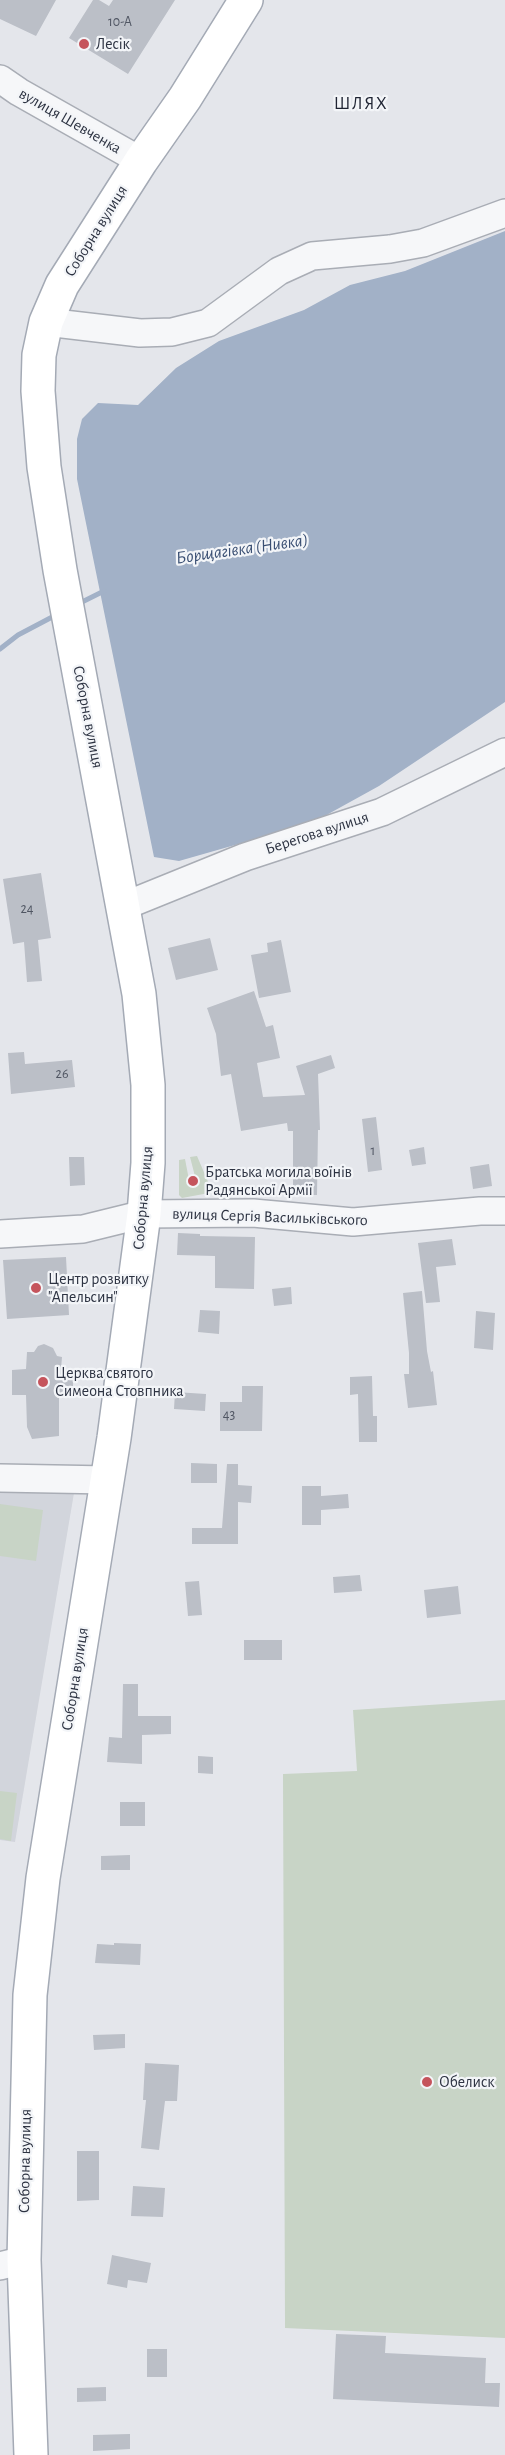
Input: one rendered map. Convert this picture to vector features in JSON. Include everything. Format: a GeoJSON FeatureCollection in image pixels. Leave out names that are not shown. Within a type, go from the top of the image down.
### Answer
{"type":"FeatureCollection","features":[{"type":"Feature","properties":{"kind":"main road","name":"Соборна вулиця"},"geometry":{"type":"LineString","coordinates":[[31,2455],[12,2263],[30,1995],[43,1878],[108,1480],[144,1214],[148,1163],[148,1086],[139,994],[60,570],[44,466],[38,391],[39,355],[46,322],[62,285],[141,161],[185,98],[246,0]]}},
{"type":"Feature","properties":{"kind":"street","name":"вулиця Шевченка"},"geometry":{"type":"LineString","coordinates":[[0,79],[141,161]]}},
{"type":"Feature","properties":{"kind":"street"},"geometry":{"type":"LineString","coordinates":[[46,322],[140,333],[172,332],[207,323],[279,271],[312,256],[390,249],[423,243],[505,213]]}},
{"type":"Feature","properties":{"kind":"street","name":"Берегова вулиця"},"geometry":{"type":"LineString","coordinates":[[124,906],[244,857],[382,812],[505,752]]}},
{"type":"Feature","properties":{"kind":"street","name":"вулиця Сергія Васильківського"},"geometry":{"type":"LineString","coordinates":[[0,1234],[83,1229],[144,1214],[253,1214],[353,1222],[480,1211],[505,1211]]}},
{"type":"Feature","properties":{"kind":"street"},"geometry":{"type":"LineString","coordinates":[[0,1478],[108,1480]]}},
{"type":"Feature","properties":{"kind":"shaded area"},"geometry":{"type":"Polygon","coordinates":[[[0,1491],[74,1493],[15,1842],[0,1840],[0,1491]]]}},
{"type":"Feature","properties":{"kind":"green space"},"geometry":{"type":"Polygon","coordinates":[[[197,1156],[212,1191],[182,1198],[179,1195],[179,1160],[185,1159],[190,1185],[197,1184],[190,1157],[197,1156]]]}},
{"type":"Feature","properties":{"kind":"green space"},"geometry":{"type":"Polygon","coordinates":[[[0,1504],[43,1510],[36,1561],[0,1556],[0,1504]]]}},
{"type":"Feature","properties":{"kind":"green space"},"geometry":{"type":"Polygon","coordinates":[[[505,1700],[505,2338],[285,2328],[283,1774],[357,1771],[353,1710],[505,1700]]]}},
{"type":"Feature","properties":{"kind":"green space"},"geometry":{"type":"Polygon","coordinates":[[[0,1791],[17,1793],[11,1841],[0,1839],[0,1791]]]}},
{"type":"Feature","properties":{"kind":"water"},"geometry":{"type":"Polygon","coordinates":[[[505,231],[505,702],[379,786],[312,823],[179,861],[154,857],[77,479],[77,439],[82,419],[98,403],[138,405],[176,368],[219,341],[304,310],[350,285],[405,271],[505,231]]]}},
{"type":"Feature","properties":{"kind":"building"},"geometry":{"type":"Polygon","coordinates":[[[0,0],[56,0],[36,36],[0,19],[0,0]]]}},
{"type":"Feature","properties":{"kind":"building"},"geometry":{"type":"Polygon","coordinates":[[[93,0],[99,0],[109,6],[113,0],[175,0],[128,74],[69,38],[93,0]]]}},
{"type":"Feature","properties":{"kind":"building"},"geometry":{"type":"Polygon","coordinates":[[[41,873],[51,938],[38,940],[42,981],[27,982],[24,942],[13,944],[3,879],[41,873]]]}},
{"type":"Feature","properties":{"kind":"building"},"geometry":{"type":"Polygon","coordinates":[[[210,938],[218,970],[176,980],[168,948],[210,938]]]}},
{"type":"Feature","properties":{"kind":"building"},"geometry":{"type":"Polygon","coordinates":[[[281,940],[291,992],[259,998],[251,955],[268,952],[267,943],[281,940]]]}},
{"type":"Feature","properties":{"kind":"building"},"geometry":{"type":"Polygon","coordinates":[[[254,991],[266,1027],[273,1025],[280,1058],[257,1063],[263,1097],[305,1095],[296,1066],[331,1055],[335,1068],[318,1074],[320,1130],[318,1130],[317,1195],[293,1195],[293,1131],[288,1131],[287,1123],[241,1131],[231,1074],[221,1076],[216,1034],[207,1008],[254,991]]]}},
{"type":"Feature","properties":{"kind":"building"},"geometry":{"type":"Polygon","coordinates":[[[24,1052],[25,1064],[72,1060],[75,1087],[11,1094],[8,1053],[24,1052]]]}},
{"type":"Feature","properties":{"kind":"building"},"geometry":{"type":"Polygon","coordinates":[[[376,1117],[382,1170],[368,1172],[362,1119],[376,1117]]]}},
{"type":"Feature","properties":{"kind":"building"},"geometry":{"type":"Polygon","coordinates":[[[424,1147],[426,1164],[412,1166],[409,1150],[424,1147]]]}},
{"type":"Feature","properties":{"kind":"building"},"geometry":{"type":"Polygon","coordinates":[[[69,1157],[84,1157],[85,1185],[70,1186],[69,1157]]]}},
{"type":"Feature","properties":{"kind":"building"},"geometry":{"type":"Polygon","coordinates":[[[489,1164],[492,1186],[473,1189],[470,1167],[489,1164]]]}},
{"type":"Feature","properties":{"kind":"building"},"geometry":{"type":"Polygon","coordinates":[[[178,1233],[200,1234],[200,1236],[255,1237],[254,1289],[215,1288],[215,1256],[177,1255],[178,1233]]]}},
{"type":"Feature","properties":{"kind":"building"},"geometry":{"type":"Polygon","coordinates":[[[452,1239],[456,1265],[436,1267],[440,1302],[426,1303],[418,1243],[452,1239]]]}},
{"type":"Feature","properties":{"kind":"building","name":"Центр розвитку \"Апельсин\""},"geometry":{"type":"Polygon","coordinates":[[[66,1257],[69,1315],[7,1319],[3,1260],[66,1257]]]}},
{"type":"Feature","properties":{"kind":"building"},"geometry":{"type":"Polygon","coordinates":[[[291,1287],[292,1304],[274,1306],[272,1289],[291,1287]]]}},
{"type":"Feature","properties":{"kind":"building"},"geometry":{"type":"Polygon","coordinates":[[[422,1291],[427,1351],[431,1372],[433,1371],[437,1405],[408,1408],[404,1374],[409,1374],[409,1353],[403,1293],[422,1291]]]}},
{"type":"Feature","properties":{"kind":"building"},"geometry":{"type":"Polygon","coordinates":[[[200,1310],[220,1311],[219,1334],[198,1332],[200,1310]]]}},
{"type":"Feature","properties":{"kind":"building"},"geometry":{"type":"Polygon","coordinates":[[[476,1311],[495,1313],[493,1350],[474,1348],[476,1311]]]}},
{"type":"Feature","properties":{"kind":"building","name":"Церква святого Симеона Стовпника"},"geometry":{"type":"Polygon","coordinates":[[[44,1344],[53,1348],[57,1356],[62,1357],[61,1369],[73,1370],[73,1395],[59,1395],[59,1436],[32,1439],[27,1427],[26,1395],[12,1395],[12,1370],[26,1369],[27,1352],[34,1352],[38,1346],[44,1344]]]}},
{"type":"Feature","properties":{"kind":"building"},"geometry":{"type":"Polygon","coordinates":[[[372,1376],[373,1416],[377,1416],[377,1442],[359,1442],[358,1394],[350,1395],[350,1377],[372,1376]]]}},
{"type":"Feature","properties":{"kind":"building"},"geometry":{"type":"Polygon","coordinates":[[[242,1386],[263,1386],[262,1431],[220,1431],[220,1402],[242,1402],[242,1386]]]}},
{"type":"Feature","properties":{"kind":"building"},"geometry":{"type":"Polygon","coordinates":[[[175,1392],[206,1394],[205,1411],[174,1409],[175,1392]]]}},
{"type":"Feature","properties":{"kind":"building"},"geometry":{"type":"Polygon","coordinates":[[[191,1463],[217,1464],[217,1483],[191,1483],[191,1463]]]}},
{"type":"Feature","properties":{"kind":"building"},"geometry":{"type":"Polygon","coordinates":[[[227,1464],[238,1464],[238,1485],[252,1486],[251,1503],[238,1502],[238,1544],[192,1544],[192,1528],[222,1528],[227,1464]]]}},
{"type":"Feature","properties":{"kind":"building"},"geometry":{"type":"Polygon","coordinates":[[[302,1486],[321,1486],[321,1496],[348,1494],[349,1508],[321,1510],[321,1525],[302,1525],[302,1486]]]}},
{"type":"Feature","properties":{"kind":"building"},"geometry":{"type":"Polygon","coordinates":[[[360,1575],[362,1591],[334,1593],[333,1577],[360,1575]]]}},
{"type":"Feature","properties":{"kind":"building"},"geometry":{"type":"Polygon","coordinates":[[[199,1581],[202,1615],[188,1616],[185,1582],[199,1581]]]}},
{"type":"Feature","properties":{"kind":"building"},"geometry":{"type":"Polygon","coordinates":[[[458,1586],[461,1614],[427,1618],[424,1590],[458,1586]]]}},
{"type":"Feature","properties":{"kind":"building"},"geometry":{"type":"Polygon","coordinates":[[[244,1640],[282,1640],[282,1660],[244,1660],[244,1640]]]}},
{"type":"Feature","properties":{"kind":"building"},"geometry":{"type":"Polygon","coordinates":[[[123,1684],[138,1684],[138,1716],[171,1716],[171,1734],[142,1735],[142,1764],[107,1762],[109,1737],[122,1738],[123,1684]]]}},
{"type":"Feature","properties":{"kind":"building"},"geometry":{"type":"Polygon","coordinates":[[[198,1756],[213,1757],[213,1774],[198,1773],[198,1756]]]}},
{"type":"Feature","properties":{"kind":"building"},"geometry":{"type":"Polygon","coordinates":[[[120,1802],[145,1802],[145,1826],[120,1826],[120,1802]]]}},
{"type":"Feature","properties":{"kind":"building"},"geometry":{"type":"Polygon","coordinates":[[[130,1855],[130,1870],[101,1870],[101,1856],[130,1855]]]}},
{"type":"Feature","properties":{"kind":"building"},"geometry":{"type":"Polygon","coordinates":[[[114,1943],[141,1944],[140,1965],[95,1963],[97,1944],[114,1945],[114,1943]]]}},
{"type":"Feature","properties":{"kind":"building"},"geometry":{"type":"Polygon","coordinates":[[[125,2034],[125,2048],[94,2050],[93,2035],[125,2034]]]}},
{"type":"Feature","properties":{"kind":"building"},"geometry":{"type":"Polygon","coordinates":[[[145,2063],[179,2065],[177,2101],[165,2101],[159,2150],[141,2148],[146,2100],[143,2100],[145,2063]]]}},
{"type":"Feature","properties":{"kind":"building"},"geometry":{"type":"Polygon","coordinates":[[[77,2151],[99,2151],[99,2200],[77,2201],[77,2151]]]}},
{"type":"Feature","properties":{"kind":"building"},"geometry":{"type":"Polygon","coordinates":[[[133,2186],[165,2188],[163,2217],[131,2216],[133,2186]]]}},
{"type":"Feature","properties":{"kind":"building"},"geometry":{"type":"Polygon","coordinates":[[[112,2255],[151,2263],[147,2283],[128,2280],[127,2288],[107,2284],[112,2255]]]}},
{"type":"Feature","properties":{"kind":"building"},"geometry":{"type":"Polygon","coordinates":[[[336,2334],[386,2336],[385,2353],[486,2358],[485,2383],[500,2383],[499,2407],[333,2399],[336,2334]]]}},
{"type":"Feature","properties":{"kind":"building"},"geometry":{"type":"Polygon","coordinates":[[[147,2349],[167,2349],[167,2377],[147,2377],[147,2349]]]}},
{"type":"Feature","properties":{"kind":"building"},"geometry":{"type":"Polygon","coordinates":[[[106,2387],[106,2401],[77,2402],[77,2388],[106,2387]]]}},
{"type":"Feature","properties":{"kind":"building"},"geometry":{"type":"Polygon","coordinates":[[[130,2434],[130,2449],[93,2451],[93,2435],[130,2434]]]}},
{"type":"Feature","properties":{"kind":"waterway","name":"Борщагівка (Нивка)"},"geometry":{"type":"LineString","coordinates":[[78,604],[104,591]]}},
{"type":"Feature","properties":{"kind":"waterway","name":"Борщагівка (Нивка)"},"geometry":{"type":"LineString","coordinates":[[0,649],[18,635],[56,615]]}},
{"type":"Feature","properties":{"kind":"place","name":"Лесік"},"geometry":{"type":"Point","coordinates":[84,44]}},
{"type":"Feature","properties":{"kind":"place","name":"Братська могила воїнів Радянської Армії"},"geometry":{"type":"Point","coordinates":[193,1181]}},
{"type":"Feature","properties":{"kind":"place","name":"Центр розвитку \"Апельсин\""},"geometry":{"type":"Point","coordinates":[36,1288]}},
{"type":"Feature","properties":{"kind":"place","name":"Церква святого Симеона Стовпника"},"geometry":{"type":"Point","coordinates":[43,1382]}},
{"type":"Feature","properties":{"kind":"place","name":"Обелиск"},"geometry":{"type":"Point","coordinates":[427,2082]}},
{"type":"Feature","properties":{"kind":"district","name":"ШЛЯХ"},"geometry":{"type":"Point","coordinates":[361,104]}}]}
